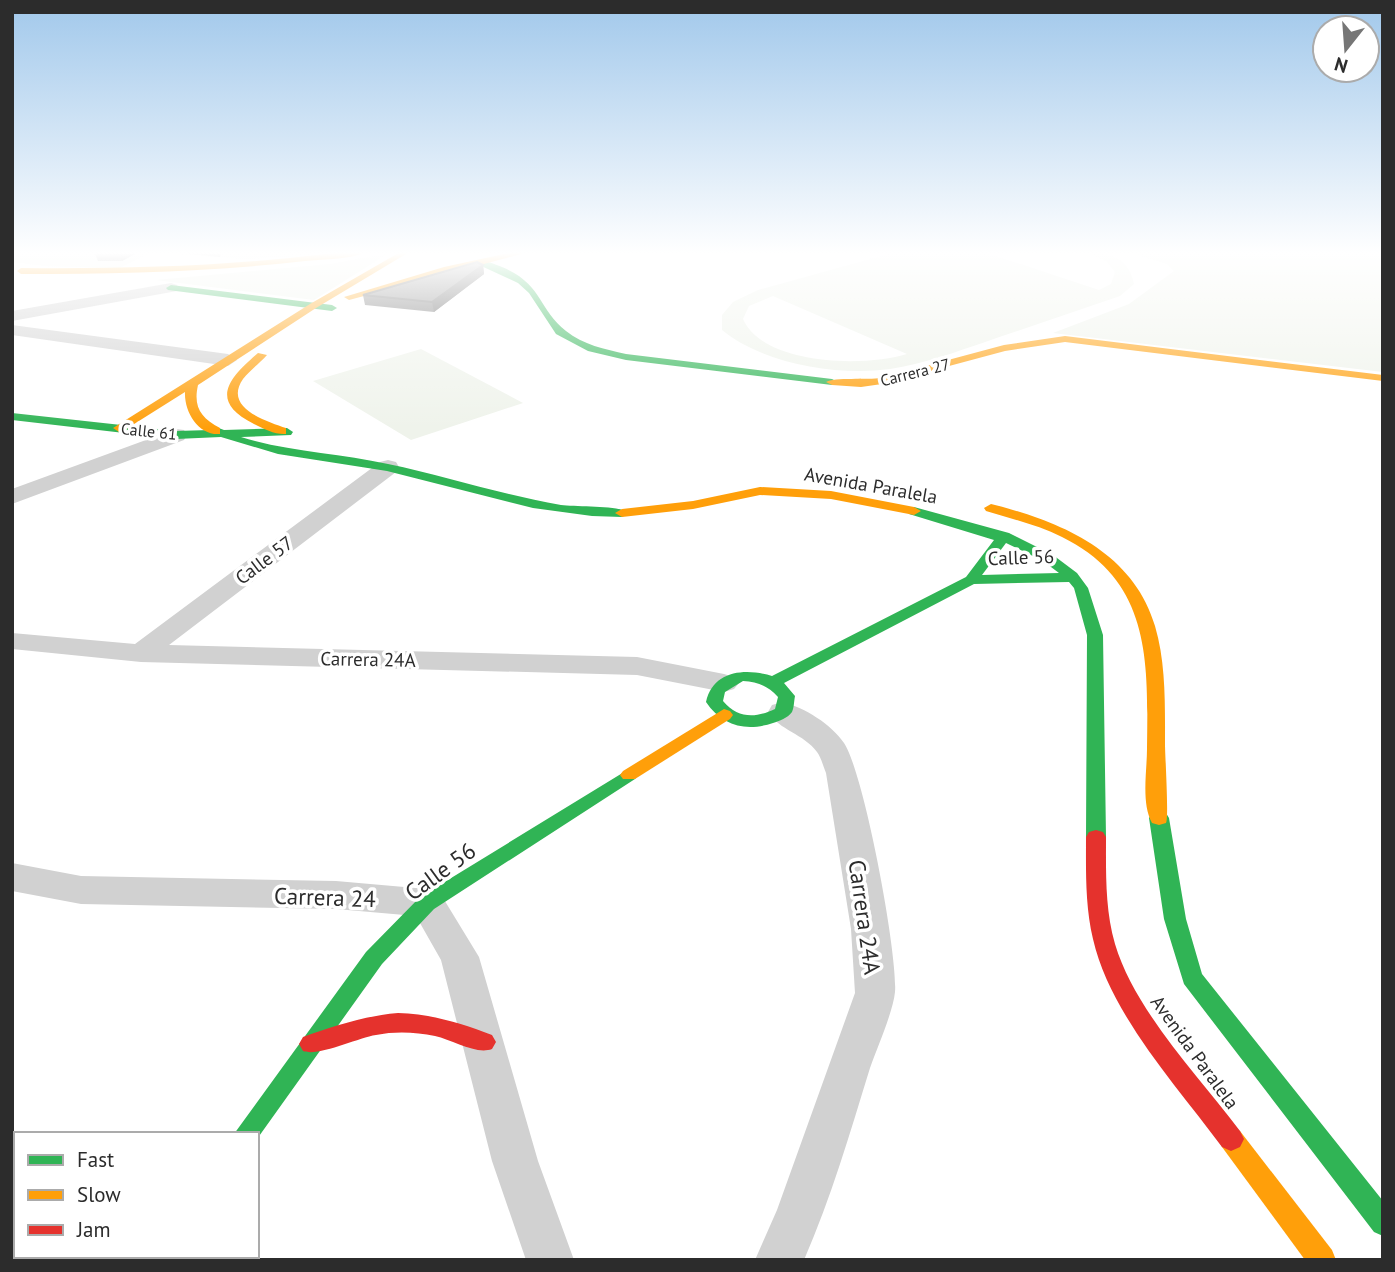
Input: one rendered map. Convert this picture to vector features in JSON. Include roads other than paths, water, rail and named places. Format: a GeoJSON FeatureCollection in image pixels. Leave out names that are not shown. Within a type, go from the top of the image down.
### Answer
{"type":"FeatureCollection","features":[{"type":"Feature","properties":{"kind":"street"},"geometry":{"type":"LineString","coordinates":[[12,316],[48,310]]}},
{"type":"Feature","properties":{"kind":"street"},"geometry":{"type":"LineString","coordinates":[[119,428],[306,310]]}},
{"type":"Feature","properties":{"kind":"street","name":"Calle 61"},"geometry":{"type":"LineString","coordinates":[[12,416],[176,435],[293,433],[245,417],[234,408],[229,390],[241,369],[328,310]]}},
{"type":"Feature","properties":{"kind":"street","name":"Carrera 27"},"geometry":{"type":"LineString","coordinates":[[545,310],[558,330],[571,340],[596,350],[626,357],[861,384],[904,377],[1004,348],[1065,339],[1383,377]]}},
{"type":"Feature","properties":{"kind":"street"},"geometry":{"type":"LineString","coordinates":[[12,330],[33,313]]}},
{"type":"Feature","properties":{"kind":"street"},"geometry":{"type":"LineString","coordinates":[[12,330],[228,360]]}},
{"type":"Feature","properties":{"kind":"street","name":"Avenida Paralela"},"geometry":{"type":"LineString","coordinates":[[193,383],[187,402],[190,413],[202,424],[255,443],[387,467],[556,508],[596,513],[663,509],[760,491],[815,493],[971,525],[1004,536],[1042,555],[1073,577],[1086,601],[1095,635],[1096,892],[1108,954],[1144,1021],[1322,1260]]}},
{"type":"Feature","properties":{"kind":"street"},"geometry":{"type":"LineString","coordinates":[[12,497],[176,435]]}},
{"type":"Feature","properties":{"kind":"street","name":"Calle 57"},"geometry":{"type":"LineString","coordinates":[[141,653],[387,467]]}},
{"type":"Feature","properties":{"kind":"street","name":"Avenida Paralela"},"geometry":{"type":"LineString","coordinates":[[727,481],[778,476]]}},
{"type":"Feature","properties":{"kind":"street"},"geometry":{"type":"LineString","coordinates":[[555,491],[608,498],[642,498],[703,486]]}},
{"type":"Feature","properties":{"kind":"street"},"geometry":{"type":"LineString","coordinates":[[970,503],[1060,531],[1086,545],[1118,575],[1142,610],[1152,643],[1156,797],[1175,919],[1192,978],[1383,1223]]}},
{"type":"Feature","properties":{"kind":"street","name":"Calle 56"},"geometry":{"type":"LineString","coordinates":[[778,697],[971,580],[1004,536]]}},
{"type":"Feature","properties":{"kind":"street","name":"Calle 56"},"geometry":{"type":"LineString","coordinates":[[971,580],[1073,577]]}},
{"type":"Feature","properties":{"kind":"street","name":"Carrera 24A"},"geometry":{"type":"LineString","coordinates":[[12,641],[141,653],[638,666],[724,683]]}},
{"type":"Feature","properties":{"kind":"street"},"geometry":{"type":"LineString","coordinates":[[743,676],[754,676],[778,697],[762,723],[741,722],[724,715],[714,702],[717,688],[743,676]]}},
{"type":"Feature","properties":{"kind":"street","name":"Carrera 24A"},"geometry":{"type":"LineString","coordinates":[[778,697],[831,747],[842,773],[870,929],[875,993],[798,1219],[779,1260]]}},
{"type":"Feature","properties":{"kind":"street","name":"Calle 56"},"geometry":{"type":"LineString","coordinates":[[247,1132],[374,958],[427,903],[724,715]]}},
{"type":"Feature","properties":{"kind":"street","name":"Carrera 24"},"geometry":{"type":"LineString","coordinates":[[12,877],[81,890],[336,895],[427,903]]}},
{"type":"Feature","properties":{"kind":"street"},"geometry":{"type":"LineString","coordinates":[[427,903],[460,957],[515,1161],[550,1260]]}},
{"type":"Feature","properties":{"kind":"street"},"geometry":{"type":"LineString","coordinates":[[311,1044],[357,1026],[403,1020],[446,1026],[484,1042]]}}]}
